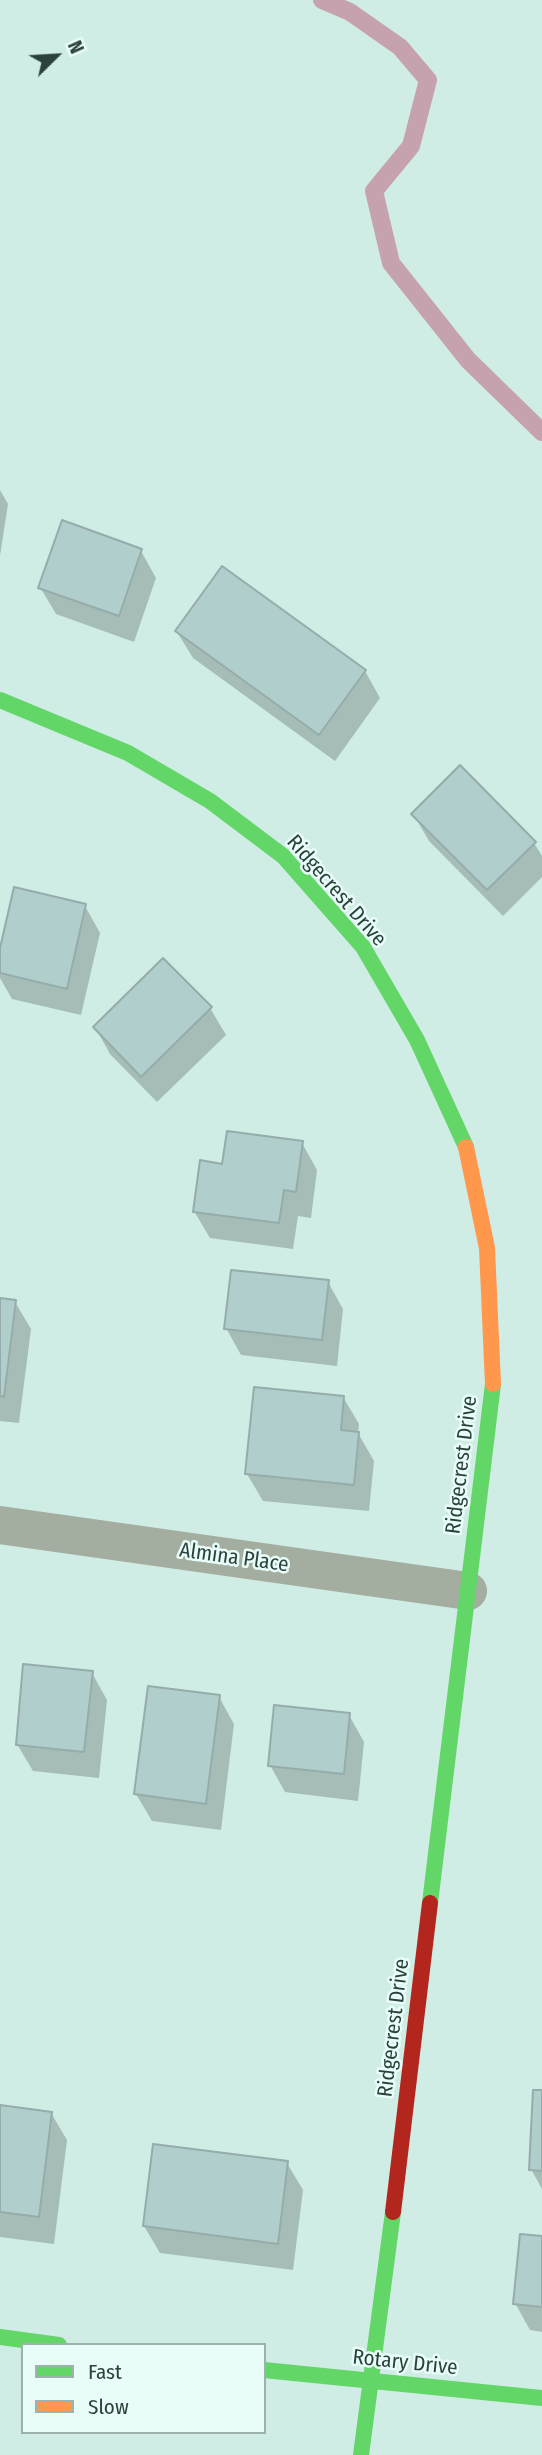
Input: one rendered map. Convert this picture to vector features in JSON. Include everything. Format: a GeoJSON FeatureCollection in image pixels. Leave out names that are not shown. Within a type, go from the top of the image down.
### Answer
{"type":"FeatureCollection","features":[{"type":"Feature","properties":{"kind":"street","name":"Ridgecrest Drive"},"geometry":{"type":"LineString","coordinates":[[0,700],[128,753],[210,801],[283,856],[363,947],[417,1040],[465,1144],[487,1248],[492,1381],[383,2295],[361,2455]]}},
{"type":"Feature","properties":{"kind":"street","name":"Almina Place"},"geometry":{"type":"LineString","coordinates":[[0,1525],[468,1591]]}},
{"type":"Feature","properties":{"kind":"street"},"geometry":{"type":"LineString","coordinates":[[0,2337],[44,2343]]}},
{"type":"Feature","properties":{"kind":"street","name":"Rotary Drive"},"geometry":{"type":"LineString","coordinates":[[266,2370],[542,2398]]}},
{"type":"Feature","properties":{"kind":"building"},"geometry":{"type":"Polygon","coordinates":[[[62,520],[142,549],[119,616],[38,588],[62,520]]]}},
{"type":"Feature","properties":{"kind":"building"},"geometry":{"type":"Polygon","coordinates":[[[222,566],[366,670],[319,735],[175,631],[222,566]]]}},
{"type":"Feature","properties":{"kind":"building"},"geometry":{"type":"Polygon","coordinates":[[[460,765],[536,842],[487,890],[411,814],[460,765]]]}},
{"type":"Feature","properties":{"kind":"building"},"geometry":{"type":"Polygon","coordinates":[[[14,887],[86,904],[67,989],[0,973],[0,948],[14,887]]]}},
{"type":"Feature","properties":{"kind":"building"},"geometry":{"type":"Polygon","coordinates":[[[163,958],[212,1007],[141,1077],[93,1027],[163,958]]]}},
{"type":"Feature","properties":{"kind":"building"},"geometry":{"type":"Polygon","coordinates":[[[227,1131],[303,1141],[296,1192],[284,1190],[279,1223],[193,1212],[200,1160],[222,1164],[227,1131]]]}},
{"type":"Feature","properties":{"kind":"building"},"geometry":{"type":"Polygon","coordinates":[[[231,1270],[329,1280],[322,1340],[224,1329],[231,1270]]]}},
{"type":"Feature","properties":{"kind":"building"},"geometry":{"type":"Polygon","coordinates":[[[0,1298],[16,1300],[4,1397],[0,1396],[0,1298]]]}},
{"type":"Feature","properties":{"kind":"building"},"geometry":{"type":"Polygon","coordinates":[[[254,1387],[344,1396],[341,1430],[359,1432],[354,1485],[245,1474],[254,1387]]]}},
{"type":"Feature","properties":{"kind":"building"},"geometry":{"type":"Polygon","coordinates":[[[23,1664],[93,1671],[84,1752],[16,1745],[23,1664]]]}},
{"type":"Feature","properties":{"kind":"building"},"geometry":{"type":"Polygon","coordinates":[[[148,1686],[220,1695],[206,1804],[134,1794],[148,1686]]]}},
{"type":"Feature","properties":{"kind":"building"},"geometry":{"type":"Polygon","coordinates":[[[274,1705],[350,1713],[344,1774],[268,1766],[274,1705]]]}},
{"type":"Feature","properties":{"kind":"building"},"geometry":{"type":"Polygon","coordinates":[[[533,2090],[542,2090],[542,2171],[529,2170],[533,2090]]]}},
{"type":"Feature","properties":{"kind":"building"},"geometry":{"type":"Polygon","coordinates":[[[0,2105],[52,2112],[39,2217],[0,2212],[0,2105]]]}},
{"type":"Feature","properties":{"kind":"building"},"geometry":{"type":"Polygon","coordinates":[[[153,2144],[288,2161],[278,2244],[143,2226],[153,2144]]]}},
{"type":"Feature","properties":{"kind":"building"},"geometry":{"type":"Polygon","coordinates":[[[520,2234],[542,2236],[542,2307],[513,2304],[520,2234]]]}},
{"type":"Feature","properties":{"kind":"waterway"},"geometry":{"type":"LineString","coordinates":[[322,0],[350,12],[400,47],[428,80],[411,146],[374,191],[391,263],[468,360],[542,432]]}},
{"type":"Feature","properties":{"kind":"traffic: fast"},"geometry":{"type":"LineString","coordinates":[[0,700],[128,753],[210,801],[283,856],[363,947],[417,1040],[466,1147]]}},
{"type":"Feature","properties":{"kind":"traffic: fast"},"geometry":{"type":"LineString","coordinates":[[430,1903],[493,1384]]}},
{"type":"Feature","properties":{"kind":"traffic: fast"},"geometry":{"type":"LineString","coordinates":[[361,2455],[393,2212]]}},
{"type":"Feature","properties":{"kind":"traffic: fast"},"geometry":{"type":"LineString","coordinates":[[0,2337],[44,2343]]}},
{"type":"Feature","properties":{"kind":"traffic: fast"},"geometry":{"type":"LineString","coordinates":[[266,2370],[542,2398]]}},
{"type":"Feature","properties":{"kind":"traffic: slow"},"geometry":{"type":"LineString","coordinates":[[466,1147],[487,1248],[493,1384]]}},
{"type":"Feature","properties":{"kind":"traffic: jam"},"geometry":{"type":"LineString","coordinates":[[393,2212],[430,1903]]}}]}
